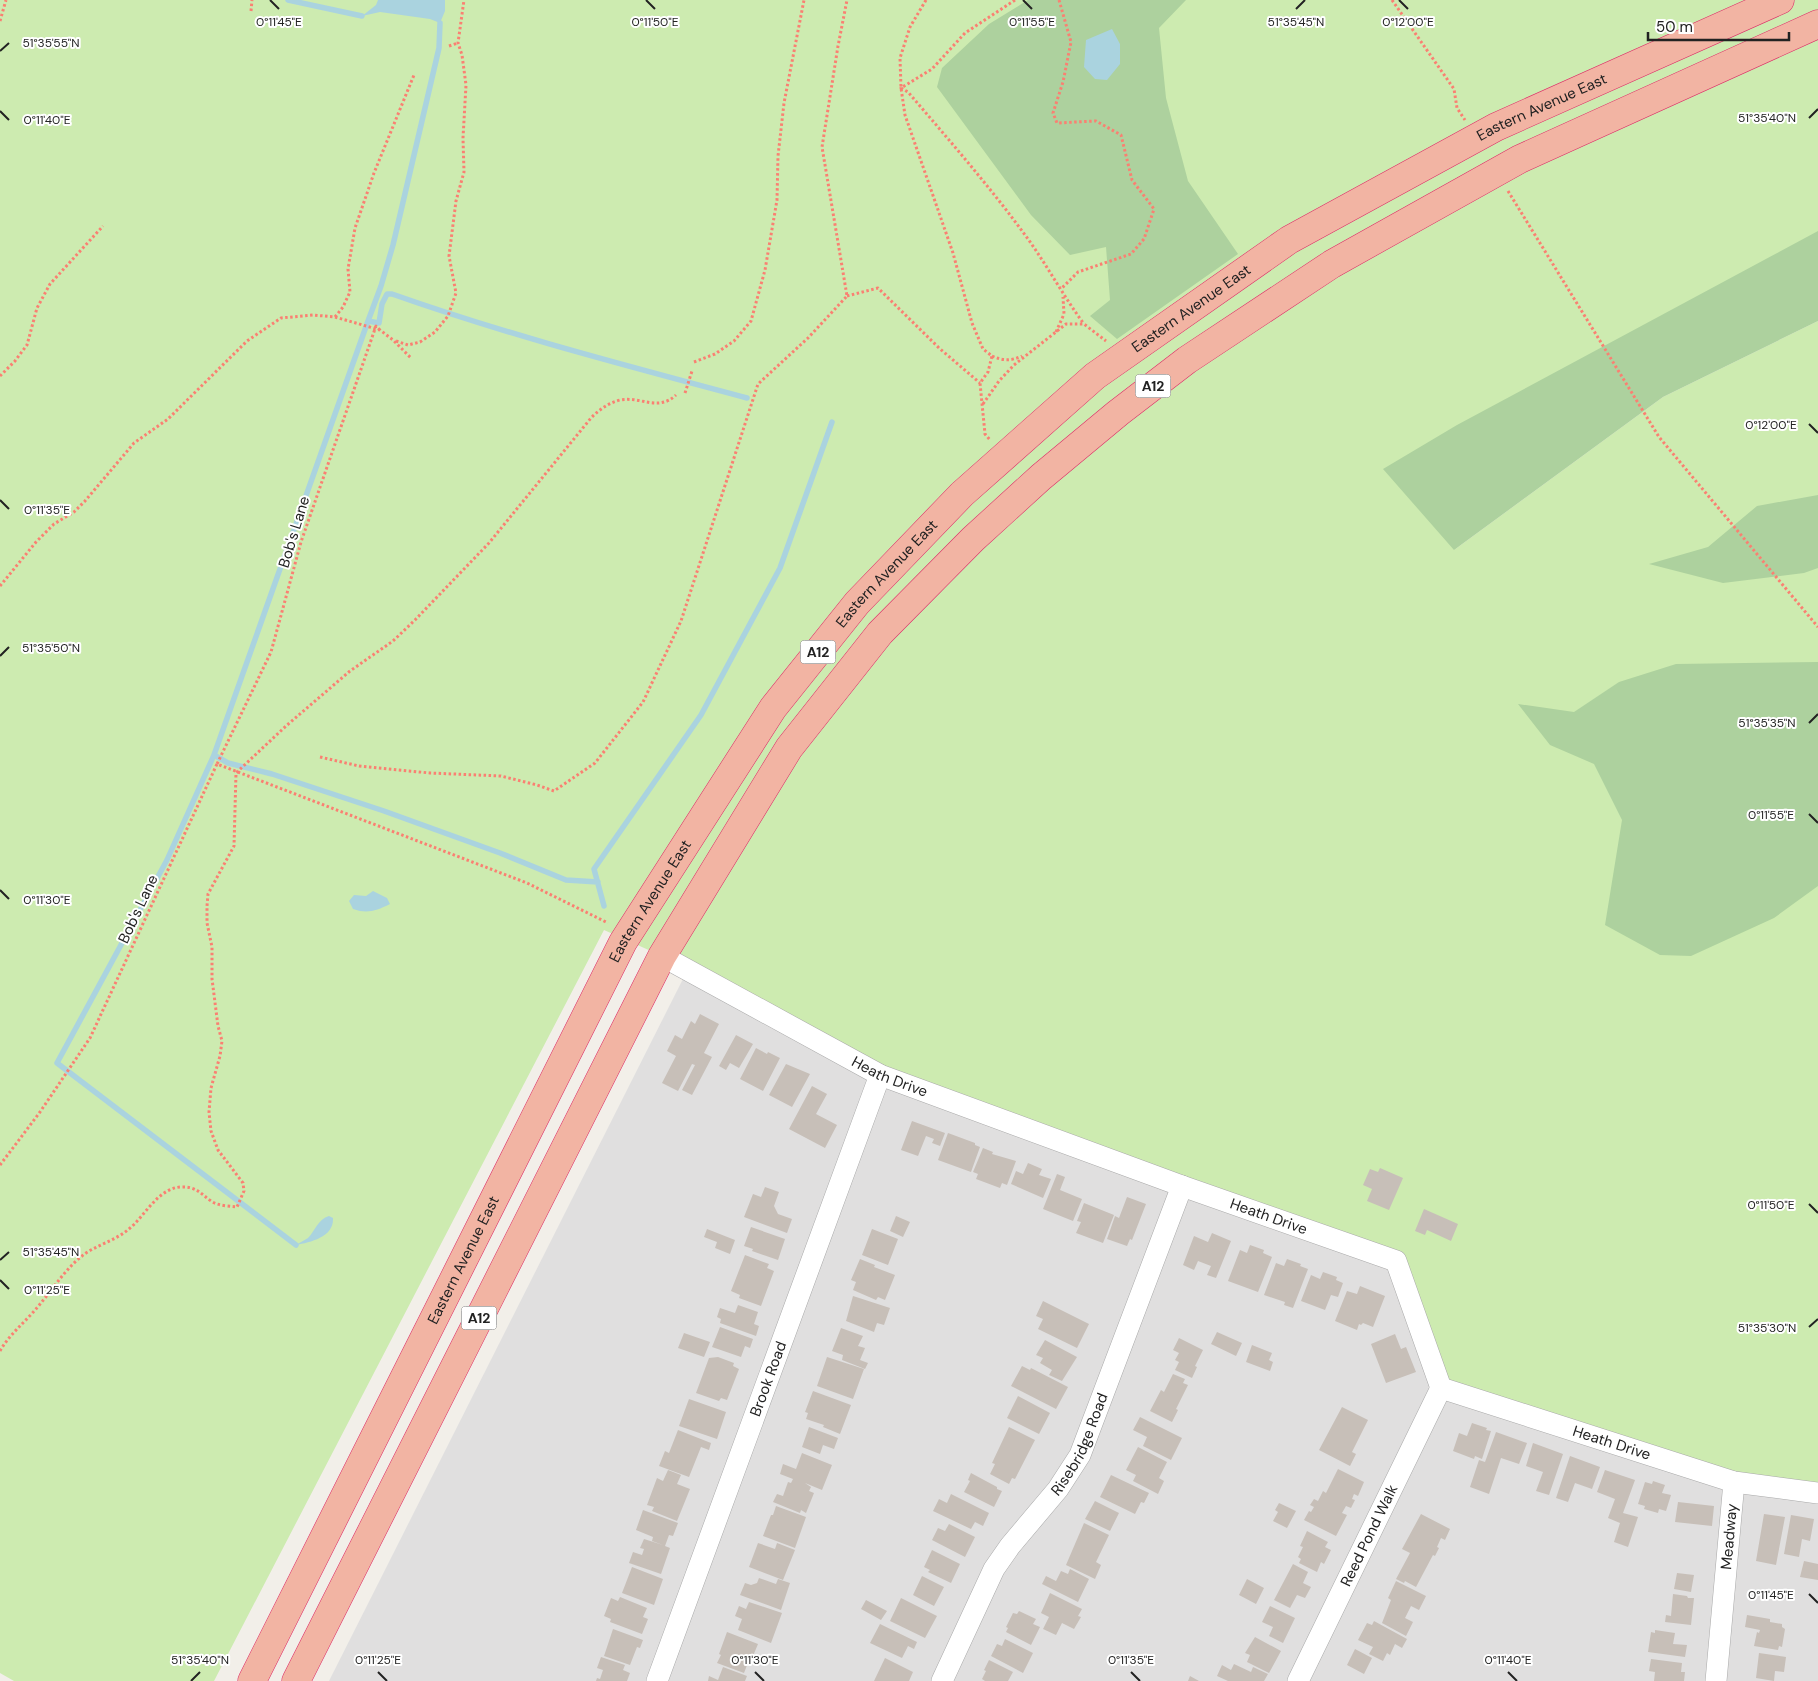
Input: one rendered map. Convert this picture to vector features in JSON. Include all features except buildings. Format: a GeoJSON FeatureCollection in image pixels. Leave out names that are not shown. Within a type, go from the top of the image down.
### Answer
{"type":"FeatureCollection","features":[{"type":"Feature","properties":{"kind":"highway","name":"Eastern Avenue East"},"geometry":{"type":"LineString","coordinates":[[252,1681],[629,933],[773,708],[857,603],[962,494],[1095,376],[1289,240],[1496,127],[1780,0]]}},
{"type":"Feature","properties":{"kind":"highway","name":"A12"},"geometry":{"type":"LineString","coordinates":[[296,1681],[662,956],[789,748],[880,633],[973,539],[1041,477],[1118,412],[1187,360],[1332,264],[1496,172],[1818,24]]}},
{"type":"Feature","properties":{"kind":"street","name":"Heath Drive"},"geometry":{"type":"LineString","coordinates":[[662,956],[880,1075],[1182,1186],[1396,1261],[1440,1388],[1734,1482],[1818,1493]]}},
{"type":"Feature","properties":{"kind":"street","name":"Brook Road"},"geometry":{"type":"LineString","coordinates":[[657,1681],[880,1075]]}},
{"type":"Feature","properties":{"kind":"street","name":"Risebridge Road"},"geometry":{"type":"LineString","coordinates":[[942,1681],[994,1569],[1010,1546],[1058,1489],[1080,1455],[1182,1186]]}},
{"type":"Feature","properties":{"kind":"street","name":"Reed Pond Walk"},"geometry":{"type":"LineString","coordinates":[[1298,1681],[1440,1388]]}},
{"type":"Feature","properties":{"kind":"street","name":"Meadway"},"geometry":{"type":"LineString","coordinates":[[1716,1681],[1734,1482]]}},
{"type":"Feature","properties":{"kind":"path"},"geometry":{"type":"LineString","coordinates":[[0,21],[6,0]]}},
{"type":"Feature","properties":{"kind":"path"},"geometry":{"type":"LineString","coordinates":[[251,11],[252,0]]}},
{"type":"Feature","properties":{"kind":"path"},"geometry":{"type":"LineString","coordinates":[[393,340],[408,345],[420,342],[435,332],[448,316],[456,293],[449,256],[456,201],[464,172],[463,138],[466,85],[462,55],[458,43],[464,0]]}},
{"type":"Feature","properties":{"kind":"path"},"geometry":{"type":"LineString","coordinates":[[694,362],[715,354],[734,341],[751,321],[764,270],[776,200],[778,156],[784,103],[804,0]]}},
{"type":"Feature","properties":{"kind":"path"},"geometry":{"type":"LineString","coordinates":[[847,0],[822,147],[847,296]]}},
{"type":"Feature","properties":{"kind":"path"},"geometry":{"type":"LineString","coordinates":[[926,0],[910,27],[900,58],[901,88],[905,114],[952,253],[972,323],[983,349],[992,356],[1002,360],[1014,360],[1026,355]]}},
{"type":"Feature","properties":{"kind":"path"},"geometry":{"type":"LineString","coordinates":[[901,88],[932,69],[965,34],[1015,0]]}},
{"type":"Feature","properties":{"kind":"path"},"geometry":{"type":"LineString","coordinates":[[1059,0],[1071,42],[1063,82],[1053,113],[1057,123],[1096,122],[1121,135],[1132,180],[1154,209],[1144,239],[1131,254],[1078,272],[1061,289]]}},
{"type":"Feature","properties":{"kind":"path"},"geometry":{"type":"LineString","coordinates":[[1392,0],[1454,89],[1457,108],[1476,138]]}},
{"type":"Feature","properties":{"kind":"path"},"geometry":{"type":"LineString","coordinates":[[449,46],[458,43]]}},
{"type":"Feature","properties":{"kind":"path"},"geometry":{"type":"LineString","coordinates":[[334,317],[343,306],[350,292],[348,270],[355,228],[374,173],[414,75]]}},
{"type":"Feature","properties":{"kind":"path"},"geometry":{"type":"LineString","coordinates":[[901,88],[908,92],[991,189],[1029,240],[1084,324],[1125,355]]}},
{"type":"Feature","properties":{"kind":"path"},"geometry":{"type":"LineString","coordinates":[[1496,172],[1658,437],[1818,627]]}},
{"type":"Feature","properties":{"kind":"path"},"geometry":{"type":"LineString","coordinates":[[0,376],[27,345],[37,308],[50,284],[103,226]]}},
{"type":"Feature","properties":{"kind":"path"},"geometry":{"type":"LineString","coordinates":[[320,757],[359,766],[430,773],[501,776],[538,785],[554,792],[595,762],[643,702],[681,621],[758,384],[808,338],[847,296],[878,288],[939,348],[980,383],[985,434],[1004,456]]}},
{"type":"Feature","properties":{"kind":"path"},"geometry":{"type":"LineString","coordinates":[[1054,334],[1064,314],[1063,294]]}},
{"type":"Feature","properties":{"kind":"path"},"geometry":{"type":"LineString","coordinates":[[0,586],[36,542],[54,524],[74,512],[85,501],[134,443],[168,419],[247,341],[281,318],[313,315],[334,317],[374,327],[393,340],[411,358]]}},
{"type":"Feature","properties":{"kind":"path"},"geometry":{"type":"LineString","coordinates":[[983,405],[999,381],[1026,355],[1066,324],[1084,324]]}},
{"type":"Feature","properties":{"kind":"path","name":"Bob's Lane"},"geometry":{"type":"LineString","coordinates":[[0,1165],[40,1112],[90,1038],[271,652],[301,542],[374,327]]}},
{"type":"Feature","properties":{"kind":"path"},"geometry":{"type":"LineString","coordinates":[[980,383],[988,372],[992,356]]}},
{"type":"Feature","properties":{"kind":"path"},"geometry":{"type":"LineString","coordinates":[[685,393],[692,371]]}},
{"type":"Feature","properties":{"kind":"path"},"geometry":{"type":"LineString","coordinates":[[0,1350],[5,1342],[34,1312],[63,1275],[84,1254],[118,1238],[131,1228],[155,1201],[168,1192],[180,1186],[192,1188],[202,1192],[212,1202],[237,1207],[244,1191],[243,1182],[218,1150],[211,1131],[209,1112],[211,1088],[222,1041],[218,1026],[212,980],[212,947],[207,923],[207,906],[208,894],[234,846],[236,773],[252,756],[350,671],[393,640],[415,620],[488,543],[603,406],[620,400],[661,404],[669,402],[676,395]]}},
{"type":"Feature","properties":{"kind":"path"},"geometry":{"type":"LineString","coordinates":[[218,764],[236,773],[527,883],[629,933]]}},
{"type":"Feature","properties":{"kind":"shaded area"},"geometry":{"type":"Polygon","coordinates":[[[688,969],[1396,1261],[1818,1493],[1818,1681],[329,1681],[688,969]]]}},
{"type":"Feature","properties":{"kind":"green space"},"geometry":{"type":"Polygon","coordinates":[[[0,0],[1818,0],[1818,232],[1454,550],[1663,397],[1818,321],[1818,1493],[1734,1482],[1441,1388],[1396,1261],[880,1075],[662,956],[604,930],[214,1681],[14,1681],[0,1673],[0,0]]]}},
{"type":"Feature","properties":{"kind":"green space"},"geometry":{"type":"Polygon","coordinates":[[[1028,0],[1186,0],[1159,28],[1166,98],[1188,181],[1238,254],[1117,339],[1090,316],[1110,300],[1106,247],[1070,255],[1031,215],[937,87],[942,68],[989,24],[1028,0]]]}},
{"type":"Feature","properties":{"kind":"green space"},"geometry":{"type":"Polygon","coordinates":[[[1818,231],[1818,321],[1663,397],[1454,550],[1383,469],[1457,425],[1818,231]]]}},
{"type":"Feature","properties":{"kind":"green space"},"geometry":{"type":"Polygon","coordinates":[[[1818,495],[1818,568],[1804,573],[1723,583],[1649,564],[1708,547],[1757,506],[1818,495]]]}},
{"type":"Feature","properties":{"kind":"green space"},"geometry":{"type":"Polygon","coordinates":[[[1818,662],[1818,886],[1774,918],[1691,956],[1660,955],[1605,925],[1622,820],[1594,764],[1550,745],[1518,704],[1574,712],[1619,682],[1676,664],[1818,662]]]}},
{"type":"Feature","properties":{"kind":"water"},"geometry":{"type":"Polygon","coordinates":[[[378,0],[445,0],[445,11],[440,23],[430,19],[380,12],[362,16],[376,5],[378,0]]]}},
{"type":"Feature","properties":{"kind":"water"},"geometry":{"type":"Polygon","coordinates":[[[1112,29],[1120,44],[1120,64],[1107,80],[1095,79],[1084,67],[1086,40],[1112,29]]]}},
{"type":"Feature","properties":{"kind":"water"},"geometry":{"type":"Polygon","coordinates":[[[373,891],[387,898],[390,904],[372,911],[353,909],[349,901],[354,895],[366,896],[373,891]]]}},
{"type":"Feature","properties":{"kind":"water"},"geometry":{"type":"Polygon","coordinates":[[[329,1216],[333,1218],[332,1224],[326,1234],[321,1238],[296,1245],[308,1238],[319,1222],[329,1216]]]}},
{"type":"Feature","properties":{"kind":"waterway"},"geometry":{"type":"LineString","coordinates":[[288,0],[362,16]]}},
{"type":"Feature","properties":{"kind":"waterway"},"geometry":{"type":"LineString","coordinates":[[440,23],[439,48],[393,245],[368,321],[379,323],[382,304],[387,294],[392,294],[524,336],[747,398]]}},
{"type":"Feature","properties":{"kind":"waterway"},"geometry":{"type":"LineString","coordinates":[[368,321],[214,755],[228,763],[272,774],[384,811],[500,853],[566,880],[598,882]]}},
{"type":"Feature","properties":{"kind":"waterway"},"geometry":{"type":"LineString","coordinates":[[604,906],[594,869],[701,715],[780,568],[832,422]]}},
{"type":"Feature","properties":{"kind":"waterway"},"geometry":{"type":"LineString","coordinates":[[214,755],[167,860],[57,1063],[296,1245]]}}]}
